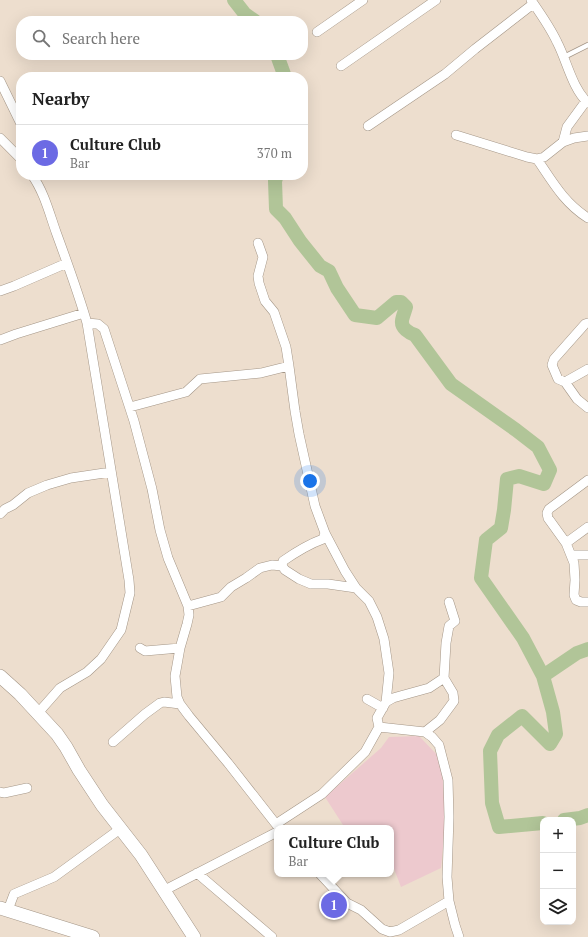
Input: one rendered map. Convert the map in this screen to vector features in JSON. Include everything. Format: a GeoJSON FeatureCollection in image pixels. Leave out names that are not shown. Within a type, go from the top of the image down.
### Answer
{"type":"FeatureCollection","features":[{"type":"Feature","properties":{"kind":"street"},"geometry":{"type":"LineString","coordinates":[[317,32],[363,0]]}},
{"type":"Feature","properties":{"kind":"street"},"geometry":{"type":"LineString","coordinates":[[341,66],[436,0]]}},
{"type":"Feature","properties":{"kind":"street"},"geometry":{"type":"LineString","coordinates":[[368,126],[445,74],[532,2],[558,43],[575,85],[587,102],[567,127],[563,142]]}},
{"type":"Feature","properties":{"kind":"street"},"geometry":{"type":"LineString","coordinates":[[0,81],[16,114]]}},
{"type":"Feature","properties":{"kind":"street"},"geometry":{"type":"LineString","coordinates":[[456,135],[537,159],[544,157],[563,142],[574,138],[588,136]]}},
{"type":"Feature","properties":{"kind":"street"},"geometry":{"type":"LineString","coordinates":[[0,138],[16,154]]}},
{"type":"Feature","properties":{"kind":"street"},"geometry":{"type":"LineString","coordinates":[[537,159],[564,198],[588,218]]}},
{"type":"Feature","properties":{"kind":"street"},"geometry":{"type":"LineString","coordinates":[[36,180],[40,186],[77,290],[87,323],[129,580],[130,594],[121,630],[101,659],[88,672],[60,688],[38,713]]}},
{"type":"Feature","properties":{"kind":"street"},"geometry":{"type":"LineString","coordinates":[[258,243],[263,257],[258,276],[259,284],[265,301],[274,312],[286,347],[295,411],[315,506],[325,533],[345,571],[356,588],[369,601],[377,617],[384,639],[389,673],[384,705],[378,718],[379,728],[365,752],[322,794],[281,825]]}},
{"type":"Feature","properties":{"kind":"street"},"geometry":{"type":"LineString","coordinates":[[0,291],[67,263]]}},
{"type":"Feature","properties":{"kind":"street"},"geometry":{"type":"LineString","coordinates":[[0,340],[84,313]]}},
{"type":"Feature","properties":{"kind":"street"},"geometry":{"type":"LineString","coordinates":[[87,323],[98,324],[104,330],[130,406],[152,489],[160,530],[168,558],[188,606],[189,615],[180,648],[175,676],[177,697],[180,704],[275,825]]}},
{"type":"Feature","properties":{"kind":"street"},"geometry":{"type":"LineString","coordinates":[[588,323],[554,359],[552,365],[558,379],[565,382],[577,399],[588,407]]}},
{"type":"Feature","properties":{"kind":"street"},"geometry":{"type":"LineString","coordinates":[[130,406],[186,392],[200,378],[261,373],[289,366]]}},
{"type":"Feature","properties":{"kind":"street"},"geometry":{"type":"LineString","coordinates":[[565,382],[588,369]]}},
{"type":"Feature","properties":{"kind":"street"},"geometry":{"type":"LineString","coordinates":[[0,514],[28,493],[47,484],[71,478],[111,472]]}},
{"type":"Feature","properties":{"kind":"street"},"geometry":{"type":"LineString","coordinates":[[588,480],[549,509],[547,513],[548,518],[566,543],[572,555],[575,580],[574,595],[576,600],[588,602]]}},
{"type":"Feature","properties":{"kind":"street"},"geometry":{"type":"LineString","coordinates":[[566,543],[588,527]]}},
{"type":"Feature","properties":{"kind":"street"},"geometry":{"type":"LineString","coordinates":[[282,566],[284,561],[298,551],[323,539],[325,533]]}},
{"type":"Feature","properties":{"kind":"street"},"geometry":{"type":"LineString","coordinates":[[572,555],[588,555]]}},
{"type":"Feature","properties":{"kind":"street"},"geometry":{"type":"LineString","coordinates":[[188,606],[221,597],[231,587],[260,568],[272,565],[282,566],[285,570],[299,579],[311,584],[328,584],[356,588]]}},
{"type":"Feature","properties":{"kind":"street"},"geometry":{"type":"LineString","coordinates":[[425,732],[440,720],[454,701],[452,693],[444,678],[446,643],[449,626],[455,621],[449,602]]}},
{"type":"Feature","properties":{"kind":"street"},"geometry":{"type":"LineString","coordinates":[[140,648],[145,651],[180,648]]}},
{"type":"Feature","properties":{"kind":"street"},"geometry":{"type":"LineString","coordinates":[[0,676],[20,694],[57,734],[79,770],[140,855],[194,937]]}},
{"type":"Feature","properties":{"kind":"street"},"geometry":{"type":"LineString","coordinates":[[384,705],[393,698],[429,688],[444,678]]}},
{"type":"Feature","properties":{"kind":"street"},"geometry":{"type":"LineString","coordinates":[[367,699],[384,705]]}},
{"type":"Feature","properties":{"kind":"street"},"geometry":{"type":"LineString","coordinates":[[113,742],[160,703],[180,704]]}},
{"type":"Feature","properties":{"kind":"street"},"geometry":{"type":"LineString","coordinates":[[379,728],[425,732],[439,745],[448,780],[450,818],[447,877],[449,900],[459,937]]}},
{"type":"Feature","properties":{"kind":"street"},"geometry":{"type":"LineString","coordinates":[[0,792],[4,793],[27,788]]}},
{"type":"Feature","properties":{"kind":"street"},"geometry":{"type":"LineString","coordinates":[[92,937],[4,909],[14,894],[54,878],[120,829]]}},
{"type":"Feature","properties":{"kind":"street"},"geometry":{"type":"LineString","coordinates":[[163,891],[274,830]]}},
{"type":"Feature","properties":{"kind":"street"},"geometry":{"type":"LineString","coordinates":[[196,873],[272,937]]}},
{"type":"Feature","properties":{"kind":"street"},"geometry":{"type":"LineString","coordinates":[[323,877],[347,903],[361,910],[382,929],[390,932],[399,930],[449,900]]}},
{"type":"Feature","properties":{"kind":"lane"},"geometry":{"type":"LineString","coordinates":[[564,56],[588,45]]}},
{"type":"Feature","properties":{"kind":"shaded area"},"geometry":{"type":"Polygon","coordinates":[[[419,736],[441,759],[446,816],[441,868],[401,887],[394,869],[394,825],[343,825],[325,797],[381,748],[389,737],[419,736]]]}},
{"type":"Feature","properties":{"kind":"waterway"},"geometry":{"type":"LineString","coordinates":[[234,0],[248,16]]}},
{"type":"Feature","properties":{"kind":"waterway"},"geometry":{"type":"LineString","coordinates":[[279,60],[283,72]]}},
{"type":"Feature","properties":{"kind":"waterway"},"geometry":{"type":"LineString","coordinates":[[275,180],[276,209],[285,218],[300,241],[320,266],[329,271],[337,288],[355,315],[377,318],[396,302],[401,302],[406,307],[402,320],[404,328],[408,332],[415,335],[451,384],[538,447],[550,470],[544,484],[519,476],[507,479],[501,528],[486,540],[481,578],[523,638],[543,676],[553,712],[556,734],[550,744],[522,716],[498,735],[490,751],[492,803],[499,827],[540,823]]}},
{"type":"Feature","properties":{"kind":"waterway"},"geometry":{"type":"LineString","coordinates":[[543,676],[577,653],[588,649]]}},
{"type":"Feature","properties":{"kind":"waterway"},"geometry":{"type":"LineString","coordinates":[[576,818],[588,815]]}},
{"type":"Feature","properties":{"kind":"place","name":"Culture Club"},"geometry":{"type":"Point","coordinates":[334,905]}}]}
